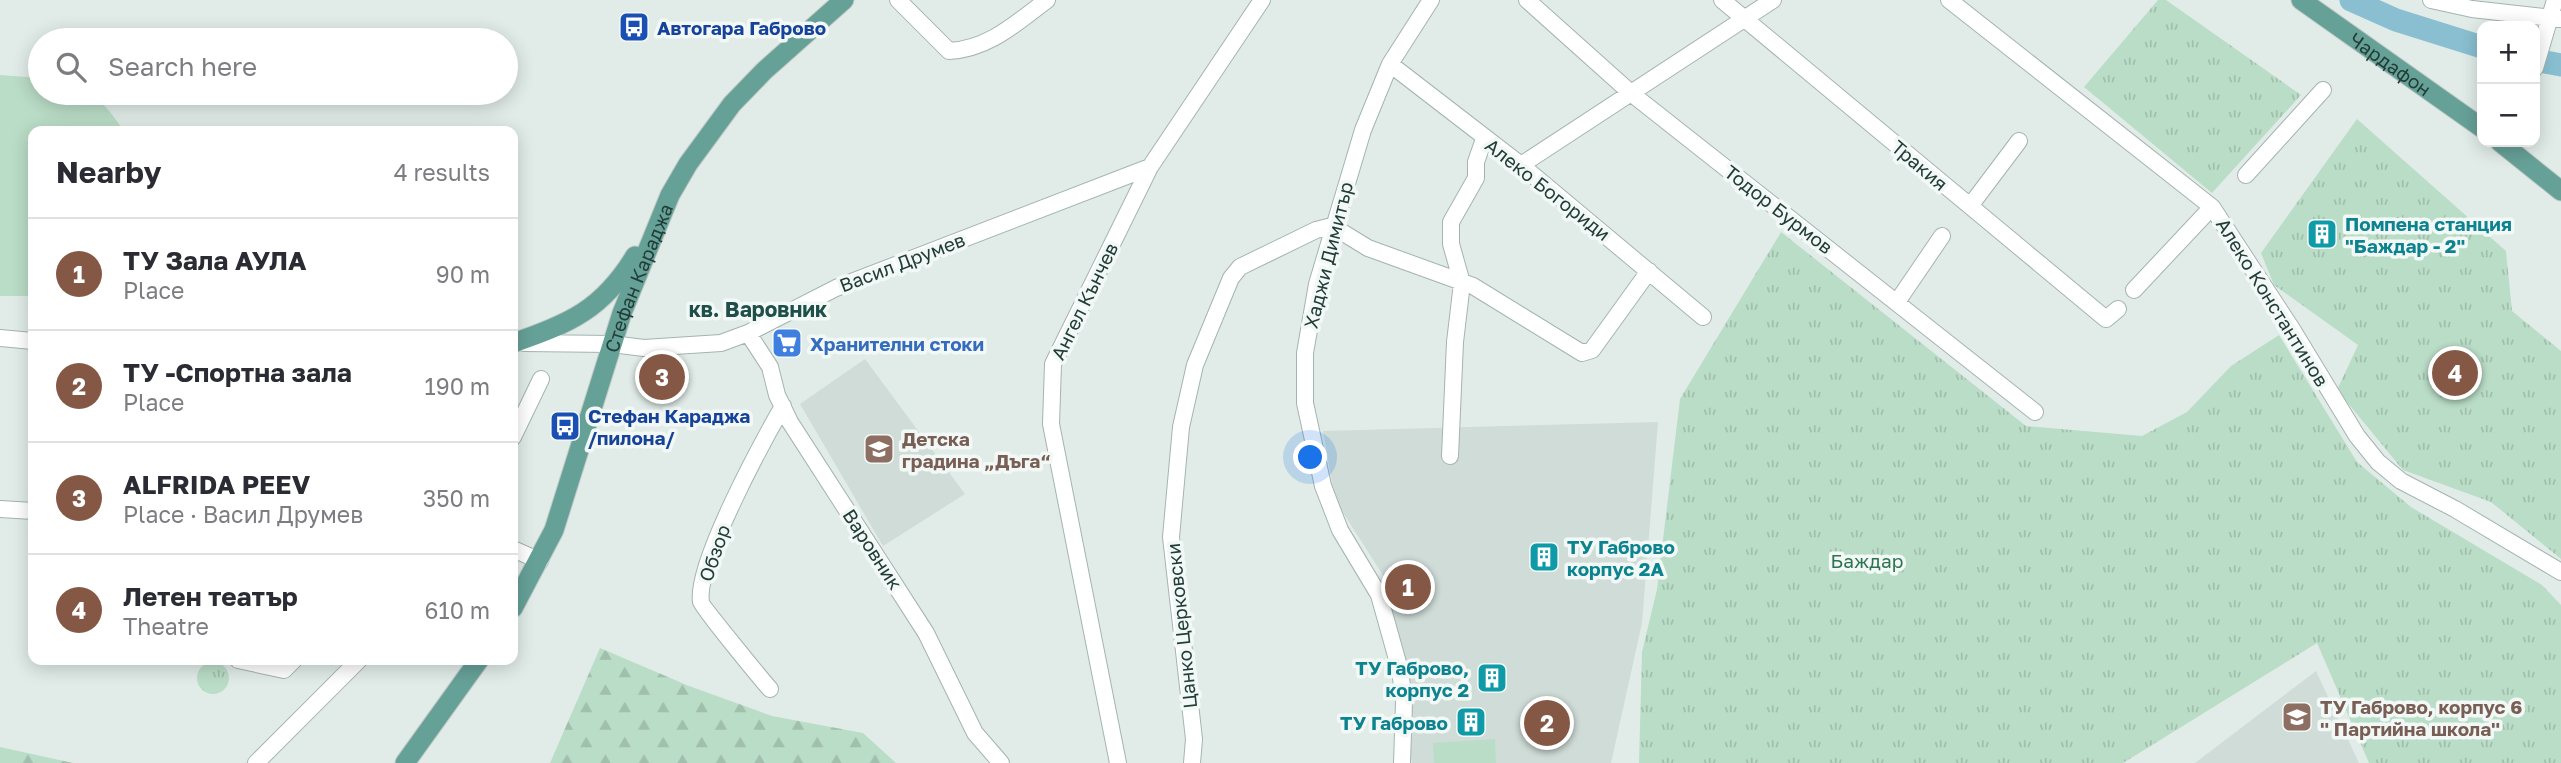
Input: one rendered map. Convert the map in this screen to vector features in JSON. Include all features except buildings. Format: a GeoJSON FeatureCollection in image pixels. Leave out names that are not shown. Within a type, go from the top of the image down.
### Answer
{"type":"FeatureCollection","features":[{"type":"Feature","properties":{"kind":"main road","name":"Стефан Караджа"},"geometry":{"type":"LineString","coordinates":[[518,599],[554,530],[612,344],[670,195],[712,128],[732,104],[764,71],[844,0]]}},
{"type":"Feature","properties":{"kind":"main road","name":"Чардафон"},"geometry":{"type":"LineString","coordinates":[[2301,0],[2477,124]]}},
{"type":"Feature","properties":{"kind":"main road"},"geometry":{"type":"LineString","coordinates":[[2510,147],[2561,191]]}},
{"type":"Feature","properties":{"kind":"main road"},"geometry":{"type":"LineString","coordinates":[[518,341],[568,323],[601,300],[622,277],[670,195]]}},
{"type":"Feature","properties":{"kind":"main road"},"geometry":{"type":"LineString","coordinates":[[405,763],[475,665]]}},
{"type":"Feature","properties":{"kind":"street"},"geometry":{"type":"LineString","coordinates":[[898,0],[949,51],[968,50],[990,41],[1047,0]]}},
{"type":"Feature","properties":{"kind":"street","name":"Ангел Кънчев"},"geometry":{"type":"LineString","coordinates":[[1118,763],[1051,424],[1053,364],[1150,167],[1262,0]]}},
{"type":"Feature","properties":{"kind":"street","name":"Хаджи Димитър"},"geometry":{"type":"LineString","coordinates":[[1402,763],[1404,702],[1394,646],[1375,584],[1340,530],[1329,505],[1306,403],[1307,335],[1332,226],[1363,130],[1390,64],[1431,0]]}},
{"type":"Feature","properties":{"kind":"street","name":"Тодор Бурмов"},"geometry":{"type":"LineString","coordinates":[[1527,0],[1632,94],[2035,412]]}},
{"type":"Feature","properties":{"kind":"street","name":"Тракия"},"geometry":{"type":"LineString","coordinates":[[1722,0],[2106,319],[2118,309]]}},
{"type":"Feature","properties":{"kind":"street"},"geometry":{"type":"LineString","coordinates":[[1521,165],[1632,94],[1742,17],[1773,0]]}},
{"type":"Feature","properties":{"kind":"street","name":"Алеко Константинов"},"geometry":{"type":"LineString","coordinates":[[1949,0],[2212,207],[2292,329],[2357,436],[2378,462],[2401,481],[2455,509],[2561,572]]}},
{"type":"Feature","properties":{"kind":"street"},"geometry":{"type":"LineString","coordinates":[[2431,0],[2553,23]]}},
{"type":"Feature","properties":{"kind":"street"},"geometry":{"type":"LineString","coordinates":[[2540,56],[2553,23],[2555,0]]}},
{"type":"Feature","properties":{"kind":"street","name":"Алеко Богориди"},"geometry":{"type":"LineString","coordinates":[[1390,64],[1521,165],[1703,317]]}},
{"type":"Feature","properties":{"kind":"street"},"geometry":{"type":"LineString","coordinates":[[2246,175],[2323,90]]}},
{"type":"Feature","properties":{"kind":"street"},"geometry":{"type":"LineString","coordinates":[[1450,456],[1455,342],[1462,284],[1451,244],[1451,222],[1476,178],[1476,162],[1484,139]]}},
{"type":"Feature","properties":{"kind":"street"},"geometry":{"type":"LineString","coordinates":[[1970,206],[2019,141]]}},
{"type":"Feature","properties":{"kind":"street","name":"Васил Друмев"},"geometry":{"type":"LineString","coordinates":[[518,343],[612,344],[639,348],[721,343],[748,333],[836,288],[1150,167]]}},
{"type":"Feature","properties":{"kind":"street"},"geometry":{"type":"LineString","coordinates":[[2134,290],[2212,207]]}},
{"type":"Feature","properties":{"kind":"street"},"geometry":{"type":"LineString","coordinates":[[1332,226],[1368,248],[1473,286],[1582,353],[1592,349],[1649,271]]}},
{"type":"Feature","properties":{"kind":"street","name":"Цанко Церковски"},"geometry":{"type":"LineString","coordinates":[[1192,763],[1194,739],[1171,537],[1181,427],[1195,365],[1231,278],[1240,267],[1316,230],[1332,226]]}},
{"type":"Feature","properties":{"kind":"street"},"geometry":{"type":"LineString","coordinates":[[1897,302],[1942,236]]}},
{"type":"Feature","properties":{"kind":"street","name":"Варовник"},"geometry":{"type":"LineString","coordinates":[[748,333],[770,367],[790,422],[926,633],[975,733],[1001,763]]}},
{"type":"Feature","properties":{"kind":"street"},"geometry":{"type":"LineString","coordinates":[[0,338],[28,341]]}},
{"type":"Feature","properties":{"kind":"street"},"geometry":{"type":"LineString","coordinates":[[518,427],[541,379]]}},
{"type":"Feature","properties":{"kind":"street","name":"Обзор"},"geometry":{"type":"LineString","coordinates":[[770,689],[732,639],[706,613],[701,599],[710,562],[735,496],[783,406]]}},
{"type":"Feature","properties":{"kind":"street"},"geometry":{"type":"LineString","coordinates":[[0,509],[28,511]]}},
{"type":"Feature","properties":{"kind":"street"},"geometry":{"type":"LineString","coordinates":[[518,550],[540,561]]}},
{"type":"Feature","properties":{"kind":"street"},"geometry":{"type":"LineString","coordinates":[[261,665],[284,670],[289,665]]}},
{"type":"Feature","properties":{"kind":"street"},"geometry":{"type":"LineString","coordinates":[[256,763],[354,665]]}},
{"type":"Feature","properties":{"kind":"shaded area","name":"Детска градина „Дъга“"},"geometry":{"type":"Polygon","coordinates":[[[865,359],[965,494],[883,546],[800,404],[865,359]]]}},
{"type":"Feature","properties":{"kind":"shaded area"},"geometry":{"type":"Polygon","coordinates":[[[1658,422],[1642,623],[1611,763],[1412,763],[1386,580],[1335,500],[1323,431],[1658,422]]]}},
{"type":"Feature","properties":{"kind":"shaded area","name":"ТУ Габрово, корпус 6 '' Партийна школа''"},"geometry":{"type":"Polygon","coordinates":[[[2316,671],[2359,763],[2195,763],[2316,671]]]}},
{"type":"Feature","properties":{"kind":"green space"},"geometry":{"type":"Polygon","coordinates":[[[2158,0],[2166,0],[2301,95],[2212,193],[2084,87],[2158,0]]]}},
{"type":"Feature","properties":{"kind":"green space"},"geometry":{"type":"Polygon","coordinates":[[[0,75],[28,77],[28,105],[104,105],[120,126],[28,126],[28,296],[0,296],[0,75]]]}},
{"type":"Feature","properties":{"kind":"green space"},"geometry":{"type":"Polygon","coordinates":[[[2357,119],[2506,251],[2512,311],[2561,351],[2561,559],[2491,502],[2403,470],[2337,390],[2358,345],[2274,285],[2261,253],[2357,119]]]}},
{"type":"Feature","properties":{"kind":"green space","name":"Баждар"},"geometry":{"type":"Polygon","coordinates":[[[1781,232],[2026,426],[2142,436],[2187,412],[2231,366],[2279,335],[2357,462],[2411,507],[2542,585],[2561,605],[2561,763],[2369,763],[2317,643],[2123,763],[1639,763],[1642,652],[1657,589],[1680,399],[1781,232]]]}},
{"type":"Feature","properties":{"kind":"green space"},"geometry":{"type":"Polygon","coordinates":[[[600,648],[689,686],[772,716],[863,733],[896,763],[550,763],[600,648]]]}},
{"type":"Feature","properties":{"kind":"green space"},"geometry":{"type":"Polygon","coordinates":[[[223,665],[228,672],[225,690],[213,694],[201,690],[197,678],[201,666],[223,665]]]}},
{"type":"Feature","properties":{"kind":"green space"},"geometry":{"type":"Polygon","coordinates":[[[1495,739],[1496,763],[1434,763],[1433,743],[1495,739]]]}},
{"type":"Feature","properties":{"kind":"green space"},"geometry":{"type":"Polygon","coordinates":[[[0,747],[73,763],[0,763],[0,747]]]}},
{"type":"Feature","properties":{"kind":"waterway"},"geometry":{"type":"LineString","coordinates":[[2351,0],[2396,20],[2477,45]]}},
{"type":"Feature","properties":{"kind":"waterway"},"geometry":{"type":"LineString","coordinates":[[2540,61],[2561,65]]}},
{"type":"Feature","properties":{"kind":"place","name":"Автогара Габрово"},"geometry":{"type":"Point","coordinates":[634,27]}},
{"type":"Feature","properties":{"kind":"place","name":"Помпена станция \"Баждар - 2\""},"geometry":{"type":"Point","coordinates":[2322,234]}},
{"type":"Feature","properties":{"kind":"place","name":"Хранителни стоки"},"geometry":{"type":"Point","coordinates":[787,343]}},
{"type":"Feature","properties":{"kind":"place","name":"Летен театър"},"geometry":{"type":"Point","coordinates":[2455,373]}},
{"type":"Feature","properties":{"kind":"place","name":"ALFRIDA PEEV"},"geometry":{"type":"Point","coordinates":[662,377]}},
{"type":"Feature","properties":{"kind":"place","name":"Стефан Караджа /пилона/"},"geometry":{"type":"Point","coordinates":[565,426]}},
{"type":"Feature","properties":{"kind":"place","name":"Детска градина „Дъга“"},"geometry":{"type":"Point","coordinates":[879,449]}},
{"type":"Feature","properties":{"kind":"place","name":"ТУ Габрово корпус 2А"},"geometry":{"type":"Point","coordinates":[1544,557]}},
{"type":"Feature","properties":{"kind":"place","name":"ТУ Зала АУЛА"},"geometry":{"type":"Point","coordinates":[1408,587]}},
{"type":"Feature","properties":{"kind":"place","name":"ТУ Габрово, корпус 2"},"geometry":{"type":"Point","coordinates":[1492,678]}},
{"type":"Feature","properties":{"kind":"place","name":"ТУ Габрово, корпус 6 '' Партийна школа''"},"geometry":{"type":"Point","coordinates":[2297,717]}},
{"type":"Feature","properties":{"kind":"place","name":"ТУ Габрово"},"geometry":{"type":"Point","coordinates":[1471,722]}},
{"type":"Feature","properties":{"kind":"place","name":"ТУ -Спортна зала"},"geometry":{"type":"Point","coordinates":[1547,723]}},
{"type":"Feature","properties":{"kind":"district","name":"кв. Варовник"},"geometry":{"type":"Point","coordinates":[758,309]}}]}
